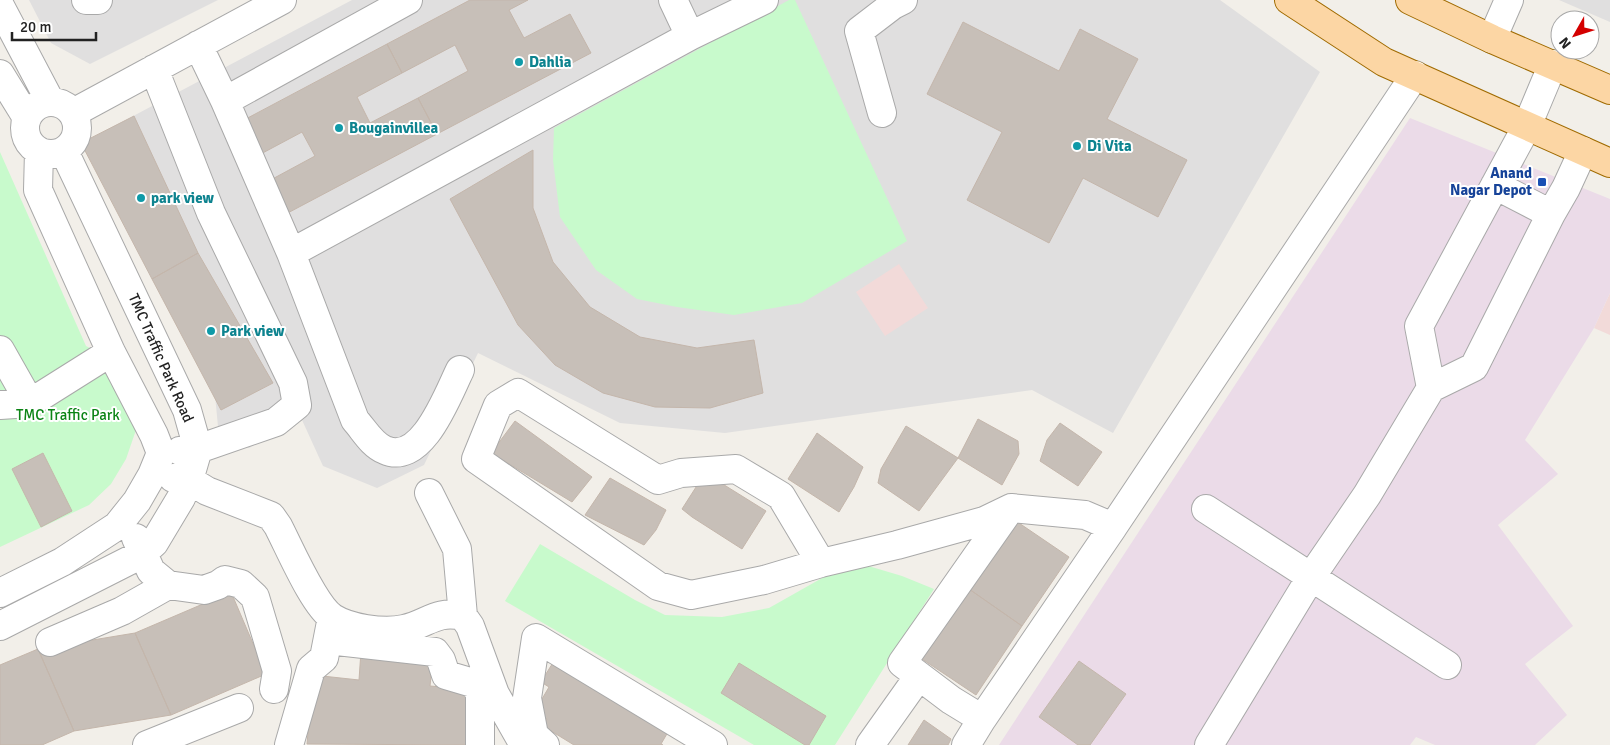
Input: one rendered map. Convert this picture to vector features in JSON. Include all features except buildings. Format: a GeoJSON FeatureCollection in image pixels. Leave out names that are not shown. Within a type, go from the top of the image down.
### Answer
{"type":"FeatureCollection","features":[{"type":"Feature","properties":{"kind":"main road"},"geometry":{"type":"LineString","coordinates":[[1289,0],[1384,62],[1610,163]]}},
{"type":"Feature","properties":{"kind":"main road"},"geometry":{"type":"LineString","coordinates":[[1410,0],[1441,7],[1492,39],[1610,90]]}},
{"type":"Feature","properties":{"kind":"street"},"geometry":{"type":"LineString","coordinates":[[86,0],[98,0]]}},
{"type":"Feature","properties":{"kind":"street"},"geometry":{"type":"LineString","coordinates":[[0,6],[61,107],[76,120],[77,129],[71,145],[51,151],[32,145],[27,138],[25,130],[27,118],[34,107],[61,107],[154,68],[282,0]]}},
{"type":"Feature","properties":{"kind":"street"},"geometry":{"type":"LineString","coordinates":[[225,101],[408,0]]}},
{"type":"Feature","properties":{"kind":"street"},"geometry":{"type":"LineString","coordinates":[[673,0],[690,36]]}},
{"type":"Feature","properties":{"kind":"street"},"geometry":{"type":"LineString","coordinates":[[291,253],[690,36],[764,0]]}},
{"type":"Feature","properties":{"kind":"street"},"geometry":{"type":"LineString","coordinates":[[882,113],[859,31],[893,5],[903,0]]}},
{"type":"Feature","properties":{"kind":"street"},"geometry":{"type":"LineString","coordinates":[[1492,39],[1510,0]]}},
{"type":"Feature","properties":{"kind":"street"},"geometry":{"type":"LineString","coordinates":[[198,45],[225,101],[291,253],[355,420],[372,441],[386,451],[402,452],[420,442],[435,420],[460,370]]}},
{"type":"Feature","properties":{"kind":"street"},"geometry":{"type":"LineString","coordinates":[[1431,388],[1420,326],[1527,126],[1553,64]]}},
{"type":"Feature","properties":{"kind":"street"},"geometry":{"type":"LineString","coordinates":[[154,68],[211,213],[293,383],[297,406],[276,422],[157,464]]}},
{"type":"Feature","properties":{"kind":"street"},"geometry":{"type":"LineString","coordinates":[[0,74],[27,118]]}},
{"type":"Feature","properties":{"kind":"street"},"geometry":{"type":"LineString","coordinates":[[966,745],[1414,75]]}},
{"type":"Feature","properties":{"kind":"street"},"geometry":{"type":"LineString","coordinates":[[0,593],[62,562],[116,526],[126,515],[157,464],[154,435],[112,352],[38,190],[51,151]]}},
{"type":"Feature","properties":{"kind":"street","name":"TMC Traffic Park Road"},"geometry":{"type":"LineString","coordinates":[[51,151],[187,410],[198,449]]}},
{"type":"Feature","properties":{"kind":"street"},"geometry":{"type":"LineString","coordinates":[[1210,745],[1311,577],[1367,495],[1431,388],[1474,367],[1583,151]]}},
{"type":"Feature","properties":{"kind":"street"},"geometry":{"type":"LineString","coordinates":[[1496,186],[1551,214]]}},
{"type":"Feature","properties":{"kind":"street"},"geometry":{"type":"LineString","coordinates":[[0,350],[30,403]]}},
{"type":"Feature","properties":{"kind":"street"},"geometry":{"type":"LineString","coordinates":[[0,405],[30,403],[112,352]]}},
{"type":"Feature","properties":{"kind":"street"},"geometry":{"type":"LineString","coordinates":[[821,563],[781,496],[736,469],[681,473],[658,480],[518,393],[498,404],[476,459],[658,586],[691,595],[764,580],[821,563],[898,545],[984,521],[1011,508],[1085,516],[1113,527]]}},
{"type":"Feature","properties":{"kind":"street"},"geometry":{"type":"LineString","coordinates":[[0,626],[142,554],[154,544],[190,480],[198,449]]}},
{"type":"Feature","properties":{"kind":"street"},"geometry":{"type":"LineString","coordinates":[[157,464],[190,480],[207,491],[271,516],[319,605],[330,629],[324,658],[310,669],[289,745]]}},
{"type":"Feature","properties":{"kind":"street"},"geometry":{"type":"LineString","coordinates":[[429,493],[457,549],[463,616],[470,626],[495,694],[524,745]]}},
{"type":"Feature","properties":{"kind":"street"},"geometry":{"type":"LineString","coordinates":[[982,719],[951,700],[902,663],[1011,508]]}},
{"type":"Feature","properties":{"kind":"street"},"geometry":{"type":"LineString","coordinates":[[1206,509],[1447,665]]}},
{"type":"Feature","properties":{"kind":"street"},"geometry":{"type":"LineString","coordinates":[[126,515],[142,554],[152,571],[168,584],[204,590],[226,580],[241,584],[255,596],[276,671],[274,689]]}},
{"type":"Feature","properties":{"kind":"street"},"geometry":{"type":"LineString","coordinates":[[50,642],[122,611],[168,584]]}},
{"type":"Feature","properties":{"kind":"street"},"geometry":{"type":"LineString","coordinates":[[390,639],[406,629],[441,614],[463,616]]}},
{"type":"Feature","properties":{"kind":"street"},"geometry":{"type":"LineString","coordinates":[[330,629],[349,626],[435,652],[441,660],[446,675],[473,683],[480,693],[480,745]]}},
{"type":"Feature","properties":{"kind":"street"},"geometry":{"type":"LineString","coordinates":[[545,745],[534,735],[528,698],[536,638],[701,742]]}},
{"type":"Feature","properties":{"kind":"street"},"geometry":{"type":"LineString","coordinates":[[870,745],[920,676]]}},
{"type":"Feature","properties":{"kind":"street"},"geometry":{"type":"LineString","coordinates":[[147,745],[239,708]]}},
{"type":"Feature","properties":{"kind":"shaded area"},"geometry":{"type":"Polygon","coordinates":[[[29,0],[218,0],[90,64],[51,43],[29,0]]]}},
{"type":"Feature","properties":{"kind":"shaded area"},"geometry":{"type":"Polygon","coordinates":[[[352,0],[1220,0],[1320,72],[1113,433],[1032,390],[725,433],[620,423],[478,353],[424,465],[377,488],[323,466],[302,420],[249,448],[219,437],[215,395],[86,141],[352,0]]]}},
{"type":"Feature","properties":{"kind":"shaded area"},"geometry":{"type":"Polygon","coordinates":[[[1559,0],[1610,0],[1610,22],[1600,18],[1600,10],[1582,10],[1559,0]]]}},
{"type":"Feature","properties":{"kind":"shaded area"},"geometry":{"type":"Polygon","coordinates":[[[1410,118],[1610,199],[1610,293],[1594,328],[1525,440],[1558,474],[1498,525],[1573,626],[1525,664],[1567,715],[1535,745],[1435,745],[1416,737],[1410,745],[999,745],[1410,118]]]}},
{"type":"Feature","properties":{"kind":"shaded area"},"geometry":{"type":"Polygon","coordinates":[[[899,264],[928,308],[885,336],[856,292],[899,264]]]}},
{"type":"Feature","properties":{"kind":"shaded area"},"geometry":{"type":"Polygon","coordinates":[[[1610,293],[1610,335],[1594,328],[1610,293]]]}},
{"type":"Feature","properties":{"kind":"green space"},"geometry":{"type":"Polygon","coordinates":[[[789,0],[795,0],[907,241],[802,303],[734,315],[637,299],[596,270],[560,217],[553,160],[554,128],[789,0]]]}},
{"type":"Feature","properties":{"kind":"green space","name":"TMC Traffic Park"},"geometry":{"type":"Polygon","coordinates":[[[0,152],[86,346],[133,370],[136,430],[126,459],[111,484],[89,505],[0,547],[0,152]]]}},
{"type":"Feature","properties":{"kind":"green space"},"geometry":{"type":"Polygon","coordinates":[[[540,544],[635,600],[665,615],[722,617],[769,608],[831,573],[865,565],[902,576],[934,589],[835,745],[754,745],[505,601],[540,544]]]}},
{"type":"Feature","properties":{"kind":"place","name":"Dahlia"},"geometry":{"type":"Point","coordinates":[519,62]}},
{"type":"Feature","properties":{"kind":"place","name":"Bougainvillea"},"geometry":{"type":"Point","coordinates":[339,128]}},
{"type":"Feature","properties":{"kind":"place","name":"Di Vita"},"geometry":{"type":"Point","coordinates":[1077,146]}},
{"type":"Feature","properties":{"kind":"place","name":"Anand Nagar Depot"},"geometry":{"type":"Point","coordinates":[1542,182]}},
{"type":"Feature","properties":{"kind":"place","name":"park view"},"geometry":{"type":"Point","coordinates":[141,198]}},
{"type":"Feature","properties":{"kind":"place","name":"Park view"},"geometry":{"type":"Point","coordinates":[211,331]}}]}
